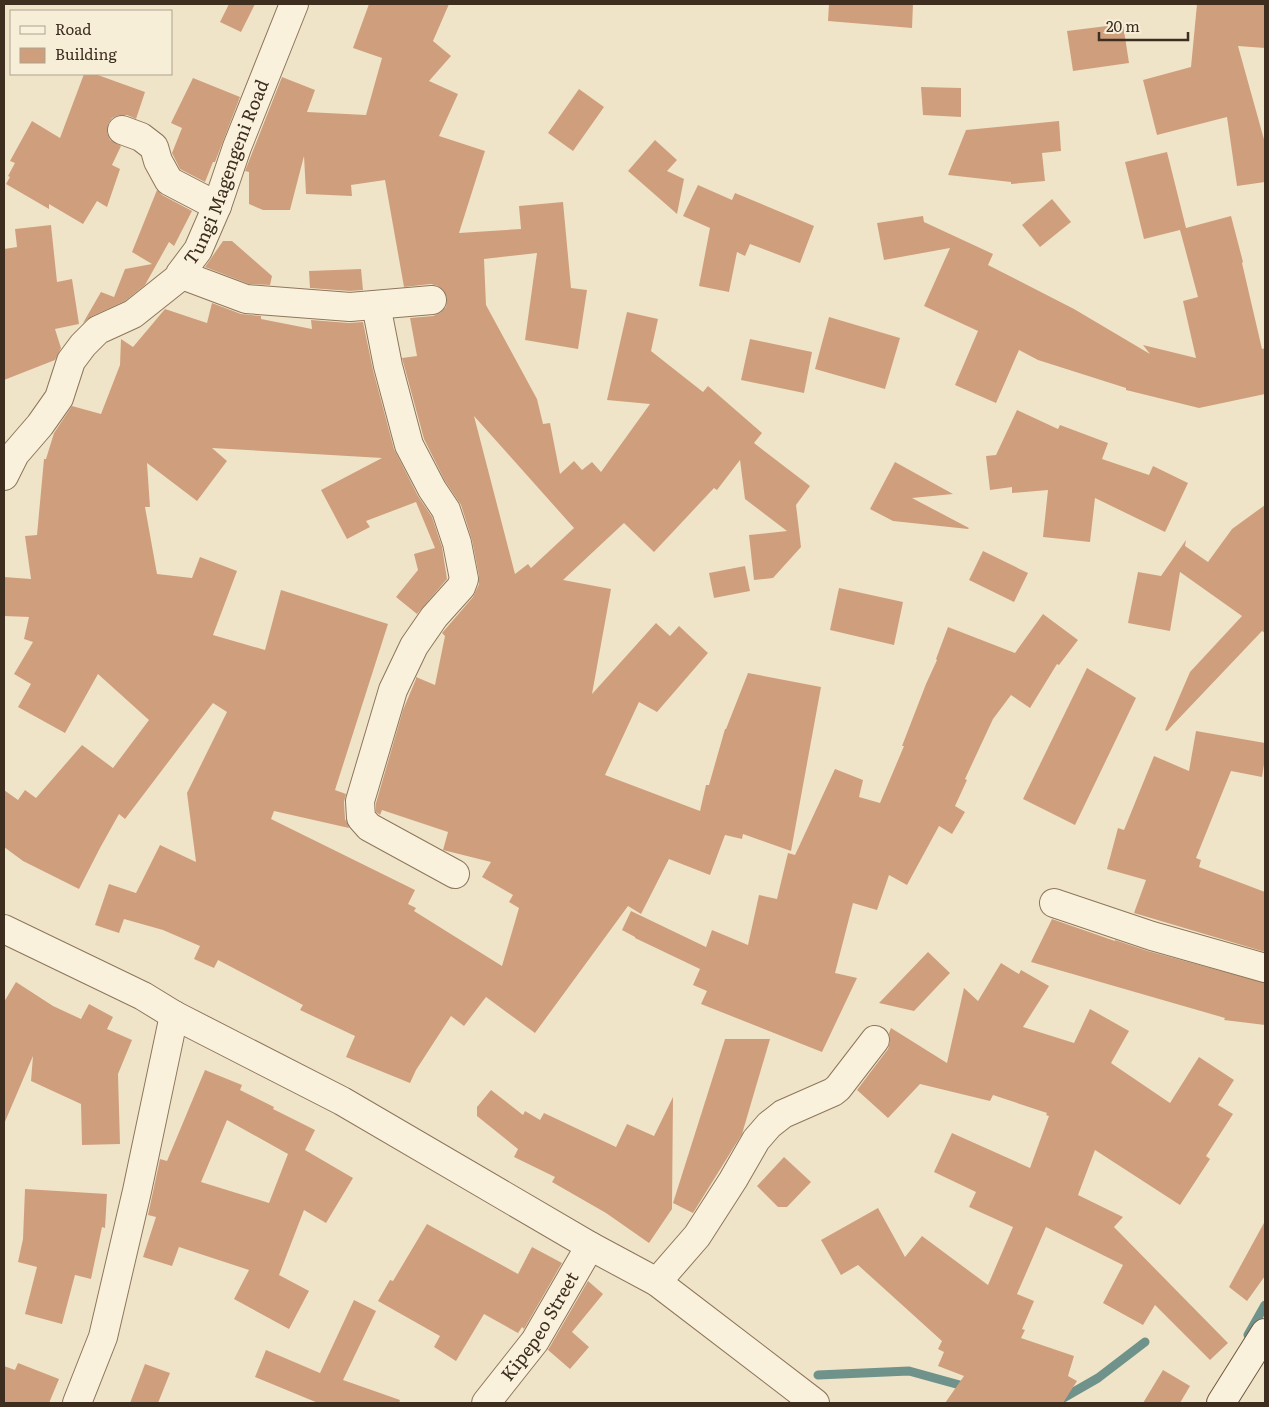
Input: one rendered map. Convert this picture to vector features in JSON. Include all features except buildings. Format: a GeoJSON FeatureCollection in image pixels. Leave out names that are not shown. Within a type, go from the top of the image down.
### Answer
{"type":"FeatureCollection","features":[{"type":"Feature","properties":{"kind":"street","name":"Tungi Magengeni Road"},"geometry":{"type":"LineString","coordinates":[[4,476],[15,454],[40,425],[59,398],[71,360],[83,345],[98,330],[133,314],[182,275],[180,274],[198,250],[217,206],[237,147],[294,4]]}},
{"type":"Feature","properties":{"kind":"street"},"geometry":{"type":"LineString","coordinates":[[122,130],[141,137],[154,147],[158,161],[169,181],[217,206]]}},
{"type":"Feature","properties":{"kind":"street"},"geometry":{"type":"LineString","coordinates":[[182,275],[246,299],[350,307],[432,300]]}},
{"type":"Feature","properties":{"kind":"street"},"geometry":{"type":"LineString","coordinates":[[376,305],[388,366],[409,444],[432,489],[446,510],[457,543],[464,578],[461,588],[434,617],[414,646],[393,690],[360,801],[362,818],[369,827],[455,874]]}},
{"type":"Feature","properties":{"kind":"street"},"geometry":{"type":"LineString","coordinates":[[1054,903],[1152,936],[1265,968]]}},
{"type":"Feature","properties":{"kind":"street"},"geometry":{"type":"LineString","coordinates":[[4,929],[143,996],[174,1015],[342,1101],[590,1246],[657,1282],[816,1403]]}},
{"type":"Feature","properties":{"kind":"street"},"geometry":{"type":"LineString","coordinates":[[77,1403],[103,1337],[137,1192],[174,1015]]}},
{"type":"Feature","properties":{"kind":"street"},"geometry":{"type":"LineString","coordinates":[[657,1282],[697,1236],[756,1140],[768,1125],[782,1114],[833,1092],[875,1040]]}},
{"type":"Feature","properties":{"kind":"street","name":"Kipepeo Street"},"geometry":{"type":"LineString","coordinates":[[486,1403],[535,1341],[590,1246]]}},
{"type":"Feature","properties":{"kind":"street"},"geometry":{"type":"LineString","coordinates":[[1221,1403],[1265,1333]]}},
{"type":"Feature","properties":{"kind":"waterway"},"geometry":{"type":"LineString","coordinates":[[1248,1335],[1265,1305]]}},
{"type":"Feature","properties":{"kind":"waterway"},"geometry":{"type":"LineString","coordinates":[[1058,1401],[1098,1378],[1145,1342]]}},
{"type":"Feature","properties":{"kind":"waterway"},"geometry":{"type":"LineString","coordinates":[[818,1375],[909,1371],[967,1387]]}}]}
